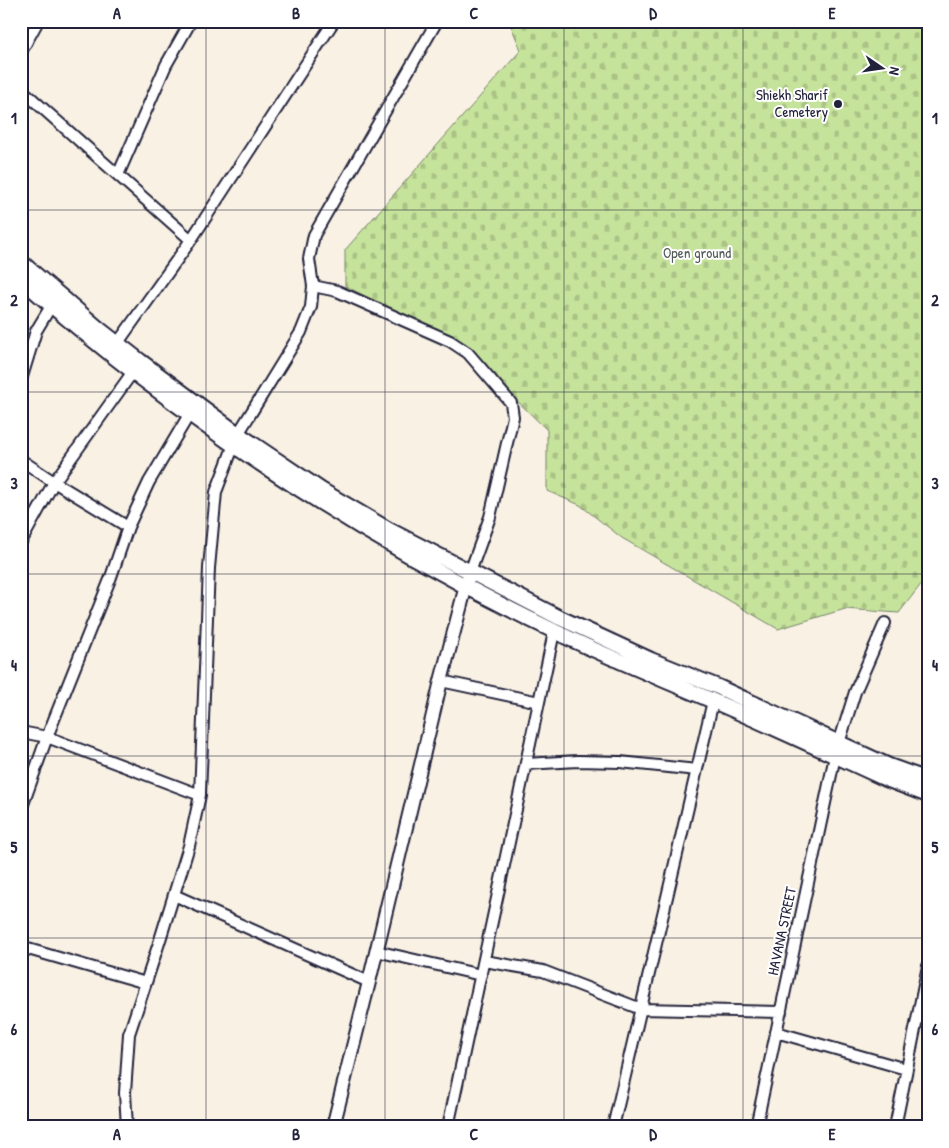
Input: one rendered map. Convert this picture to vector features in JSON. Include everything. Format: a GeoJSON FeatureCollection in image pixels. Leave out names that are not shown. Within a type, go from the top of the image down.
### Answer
{"type":"FeatureCollection","features":[{"type":"Feature","properties":{"kind":"main road"},"geometry":{"type":"LineString","coordinates":[[21,262],[192,408],[236,440],[388,530],[554,632],[713,701],[837,749],[928,780]]}},
{"type":"Feature","properties":{"kind":"main road"},"geometry":{"type":"LineString","coordinates":[[21,279],[132,373],[192,408]]}},
{"type":"Feature","properties":{"kind":"main road"},"geometry":{"type":"LineString","coordinates":[[468,579],[651,660],[718,687],[837,749],[886,779],[928,795]]}},
{"type":"Feature","properties":{"kind":"street"},"geometry":{"type":"LineString","coordinates":[[21,52],[38,21]]}},
{"type":"Feature","properties":{"kind":"street"},"geometry":{"type":"LineString","coordinates":[[118,175],[166,65],[191,21]]}},
{"type":"Feature","properties":{"kind":"street"},"geometry":{"type":"LineString","coordinates":[[118,344],[191,240],[334,21]]}},
{"type":"Feature","properties":{"kind":"street"},"geometry":{"type":"LineString","coordinates":[[127,1127],[125,1092],[128,1034],[189,846],[200,795],[209,568],[216,492],[236,440],[301,332],[312,308],[313,286],[309,259],[314,235],[437,21]]}},
{"type":"Feature","properties":{"kind":"street"},"geometry":{"type":"LineString","coordinates":[[21,89],[191,240]]}},
{"type":"Feature","properties":{"kind":"street"},"geometry":{"type":"LineString","coordinates":[[313,286],[337,291],[450,341],[468,353],[511,403],[513,417],[493,508],[468,579],[441,681],[369,982],[332,1127]]}},
{"type":"Feature","properties":{"kind":"street"},"geometry":{"type":"LineString","coordinates":[[21,380],[36,331],[51,306]]}},
{"type":"Feature","properties":{"kind":"street"},"geometry":{"type":"LineString","coordinates":[[21,542],[54,482],[132,373]]}},
{"type":"Feature","properties":{"kind":"street"},"geometry":{"type":"LineString","coordinates":[[21,810],[47,737],[111,578],[128,527],[148,482],[192,408]]}},
{"type":"Feature","properties":{"kind":"street"},"geometry":{"type":"LineString","coordinates":[[21,460],[128,527]]}},
{"type":"Feature","properties":{"kind":"street","name":"HAVANA STREET"},"geometry":{"type":"LineString","coordinates":[[756,1127],[837,749],[855,692],[885,622]]}},
{"type":"Feature","properties":{"kind":"street"},"geometry":{"type":"LineString","coordinates":[[448,1127],[554,632]]}},
{"type":"Feature","properties":{"kind":"street"},"geometry":{"type":"LineString","coordinates":[[441,681],[539,702]]}},
{"type":"Feature","properties":{"kind":"street"},"geometry":{"type":"LineString","coordinates":[[613,1127],[713,701]]}},
{"type":"Feature","properties":{"kind":"street"},"geometry":{"type":"LineString","coordinates":[[21,732],[47,737],[200,795]]}},
{"type":"Feature","properties":{"kind":"street"},"geometry":{"type":"LineString","coordinates":[[526,764],[578,761],[620,762],[697,770]]}},
{"type":"Feature","properties":{"kind":"street"},"geometry":{"type":"LineString","coordinates":[[174,895],[369,982]]}},
{"type":"Feature","properties":{"kind":"street"},"geometry":{"type":"LineString","coordinates":[[21,947],[146,983]]}},
{"type":"Feature","properties":{"kind":"street"},"geometry":{"type":"LineString","coordinates":[[376,951],[481,975]]}},
{"type":"Feature","properties":{"kind":"street"},"geometry":{"type":"LineString","coordinates":[[484,961],[543,971],[641,1009],[781,1012]]}},
{"type":"Feature","properties":{"kind":"street"},"geometry":{"type":"LineString","coordinates":[[895,1127],[928,966]]}},
{"type":"Feature","properties":{"kind":"street"},"geometry":{"type":"LineString","coordinates":[[776,1032],[906,1069]]}},
{"type":"Feature","properties":{"kind":"green space","name":"Open ground"},"geometry":{"type":"Polygon","coordinates":[[[509,21],[928,21],[928,575],[899,613],[845,609],[778,629],[622,538],[580,505],[547,491],[547,430],[456,341],[345,286],[345,250],[521,50],[509,21]]]}},
{"type":"Feature","properties":{"kind":"place","name":"Shiekh Sharif Cemetery"},"geometry":{"type":"Point","coordinates":[838,104]}}]}
